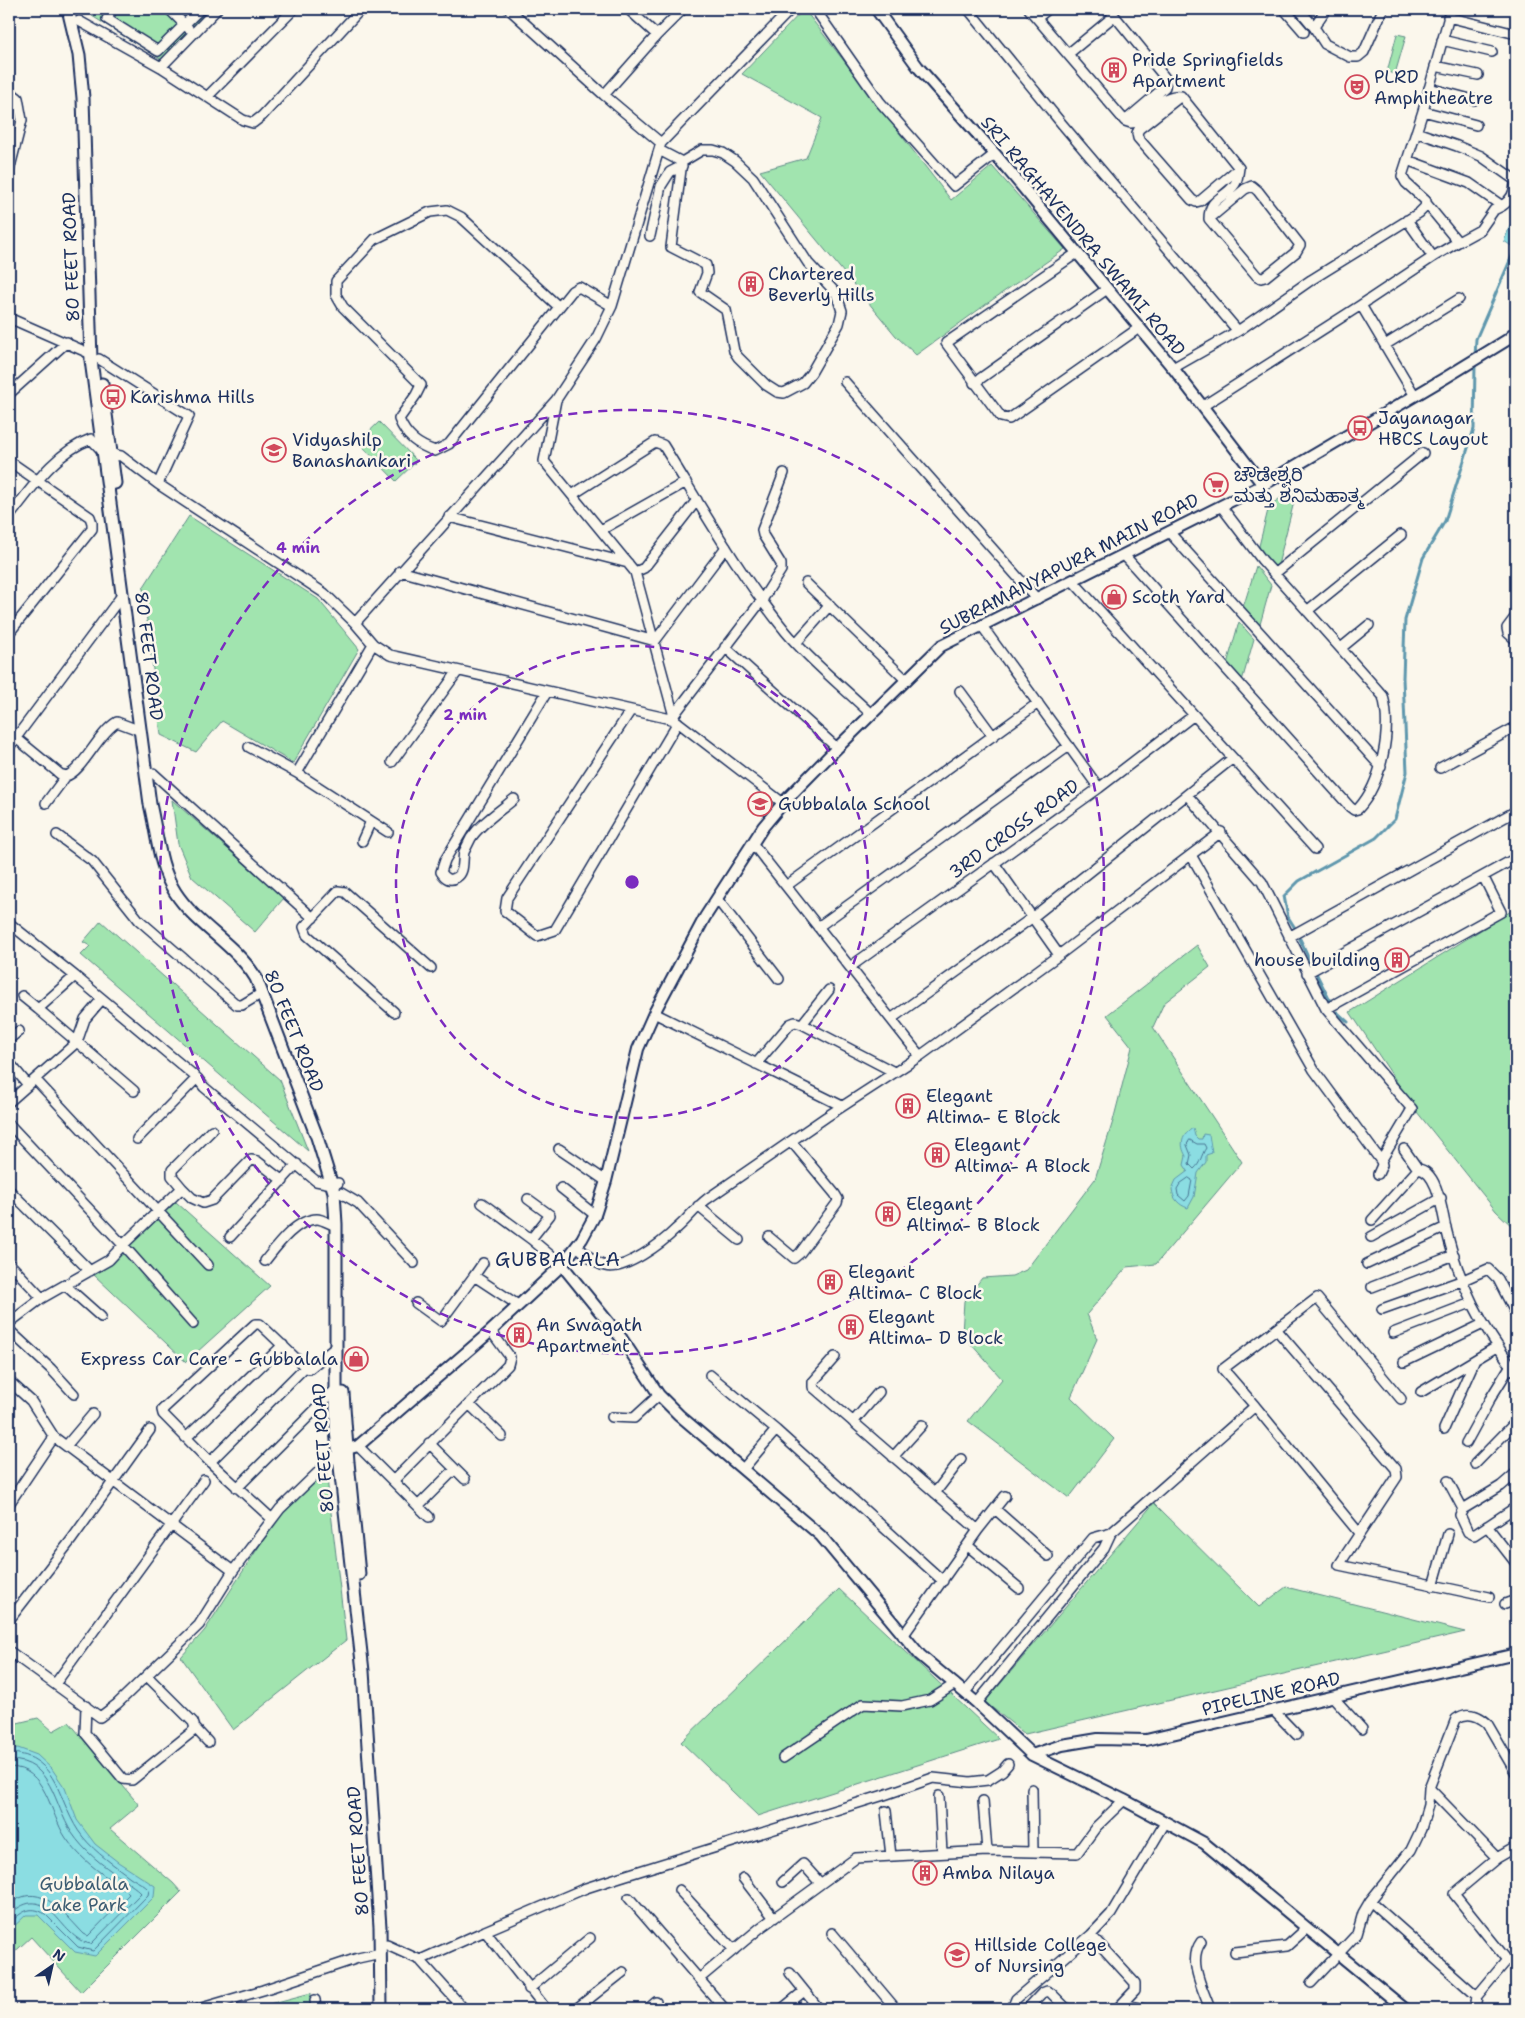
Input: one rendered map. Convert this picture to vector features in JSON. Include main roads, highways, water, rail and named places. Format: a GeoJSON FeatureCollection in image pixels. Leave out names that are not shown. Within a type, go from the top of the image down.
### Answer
{"type":"FeatureCollection","features":[{"type":"Feature","properties":{"kind":"main road","name":"80 FEET ROAD"},"geometry":{"type":"LineString","coordinates":[[68,9],[82,75],[95,356],[150,804],[168,878],[176,894],[233,949],[248,965],[256,978],[337,1187]]}},
{"type":"Feature","properties":{"kind":"main road","name":"80 FEET ROAD"},"geometry":{"type":"LineString","coordinates":[[76,9],[86,54],[91,97],[95,356]]}},
{"type":"Feature","properties":{"kind":"main road","name":"80 FEET ROAD"},"geometry":{"type":"LineString","coordinates":[[108,453],[116,493],[157,803],[174,876],[186,896],[246,952],[262,975],[323,1134],[337,1187],[343,1389],[369,1671],[388,2009]]}},
{"type":"Feature","properties":{"kind":"main road","name":"80 FEET ROAD"},"geometry":{"type":"LineString","coordinates":[[337,1187],[334,1192],[336,1226],[336,1389],[348,1449]]}},
{"type":"Feature","properties":{"kind":"main road","name":"80 FEET ROAD"},"geometry":{"type":"LineString","coordinates":[[381,2009],[385,1950]]}},
{"type":"Feature","properties":{"kind":"water"},"geometry":{"type":"Polygon","coordinates":[[[1516,211],[1516,249],[1504,241],[1516,211]]]}},
{"type":"Feature","properties":{"kind":"water"},"geometry":{"type":"Polygon","coordinates":[[[1193,1128],[1198,1139],[1202,1139],[1203,1134],[1209,1135],[1212,1153],[1206,1155],[1206,1162],[1198,1173],[1194,1197],[1188,1208],[1177,1201],[1172,1189],[1176,1180],[1188,1171],[1184,1165],[1186,1156],[1182,1144],[1186,1134],[1193,1128]]]}},
{"type":"Feature","properties":{"kind":"water"},"geometry":{"type":"Polygon","coordinates":[[[18,1748],[37,1755],[52,1769],[65,1788],[77,1820],[95,1844],[118,1862],[155,1886],[154,1897],[95,1956],[75,1952],[38,1915],[26,1915],[9,1931],[9,1749],[18,1748]]]}},
{"type":"Feature","properties":{"kind":"waterway"},"geometry":{"type":"LineString","coordinates":[[1475,357],[1476,339],[1515,249]]}},
{"type":"Feature","properties":{"kind":"waterway"},"geometry":{"type":"LineString","coordinates":[[1295,928],[1288,917],[1284,896],[1299,881],[1376,838],[1395,819],[1407,772],[1403,678],[1405,620],[1423,558],[1445,521],[1474,429],[1475,364]]}},
{"type":"Feature","properties":{"kind":"waterway"},"geometry":{"type":"LineString","coordinates":[[1300,939],[1312,965]]}},
{"type":"Feature","properties":{"kind":"waterway"},"geometry":{"type":"LineString","coordinates":[[1317,975],[1330,1001]]}},
{"type":"Feature","properties":{"kind":"waterway"},"geometry":{"type":"LineString","coordinates":[[1337,1012],[1348,1022]]}},
{"type":"Feature","properties":{"kind":"place","name":"Pride Springfields Apartment"},"geometry":{"type":"Point","coordinates":[1114,70]}},
{"type":"Feature","properties":{"kind":"place","name":"PLRD Amphitheatre"},"geometry":{"type":"Point","coordinates":[1357,87]}},
{"type":"Feature","properties":{"kind":"place","name":"Chartered Beverly Hills"},"geometry":{"type":"Point","coordinates":[751,284]}},
{"type":"Feature","properties":{"kind":"place","name":"Karishma Hills"},"geometry":{"type":"Point","coordinates":[113,397]}},
{"type":"Feature","properties":{"kind":"place","name":"Jayanagar HBCS Layout"},"geometry":{"type":"Point","coordinates":[1360,428]}},
{"type":"Feature","properties":{"kind":"place","name":"Vidyashilp Banashankari"},"geometry":{"type":"Point","coordinates":[274,450]}},
{"type":"Feature","properties":{"kind":"place","name":"ಚೌಡೇಶ್ವರಿ ಮತ್ತು ಶನಿಮಹಾತ್ಮ"},"geometry":{"type":"Point","coordinates":[1216,485]}},
{"type":"Feature","properties":{"kind":"place","name":"Scoth Yard"},"geometry":{"type":"Point","coordinates":[1114,597]}},
{"type":"Feature","properties":{"kind":"place","name":"Gubbalala School"},"geometry":{"type":"Point","coordinates":[760,804]}},
{"type":"Feature","properties":{"kind":"place","name":"house building"},"geometry":{"type":"Point","coordinates":[1397,960]}},
{"type":"Feature","properties":{"kind":"place","name":"Elegant Altima- E Block"},"geometry":{"type":"Point","coordinates":[908,1106]}},
{"type":"Feature","properties":{"kind":"place","name":"Elegant Altima- A Block"},"geometry":{"type":"Point","coordinates":[937,1155]}},
{"type":"Feature","properties":{"kind":"place","name":"Elegant Altima- B Block"},"geometry":{"type":"Point","coordinates":[888,1214]}},
{"type":"Feature","properties":{"kind":"place","name":"Elegant Altima- C Block"},"geometry":{"type":"Point","coordinates":[830,1282]}},
{"type":"Feature","properties":{"kind":"place","name":"Elegant Altima- D Block"},"geometry":{"type":"Point","coordinates":[851,1327]}},
{"type":"Feature","properties":{"kind":"place","name":"An Swagath Apartment"},"geometry":{"type":"Point","coordinates":[519,1335]}},
{"type":"Feature","properties":{"kind":"place","name":"Express Car Care - Gubbalala"},"geometry":{"type":"Point","coordinates":[356,1359]}},
{"type":"Feature","properties":{"kind":"place","name":"Amba Nilaya"},"geometry":{"type":"Point","coordinates":[925,1873]}},
{"type":"Feature","properties":{"kind":"place","name":"Hillside College of Nursing"},"geometry":{"type":"Point","coordinates":[957,1955]}},
{"type":"Feature","properties":{"kind":"district","name":"GUBBALALA"},"geometry":{"type":"Point","coordinates":[558,1259]}},
{"type":"Feature","properties":{"kind":"park label","name":"Gubbalala Lake Park"},"geometry":{"type":"Point","coordinates":[84,1894]}}]}
